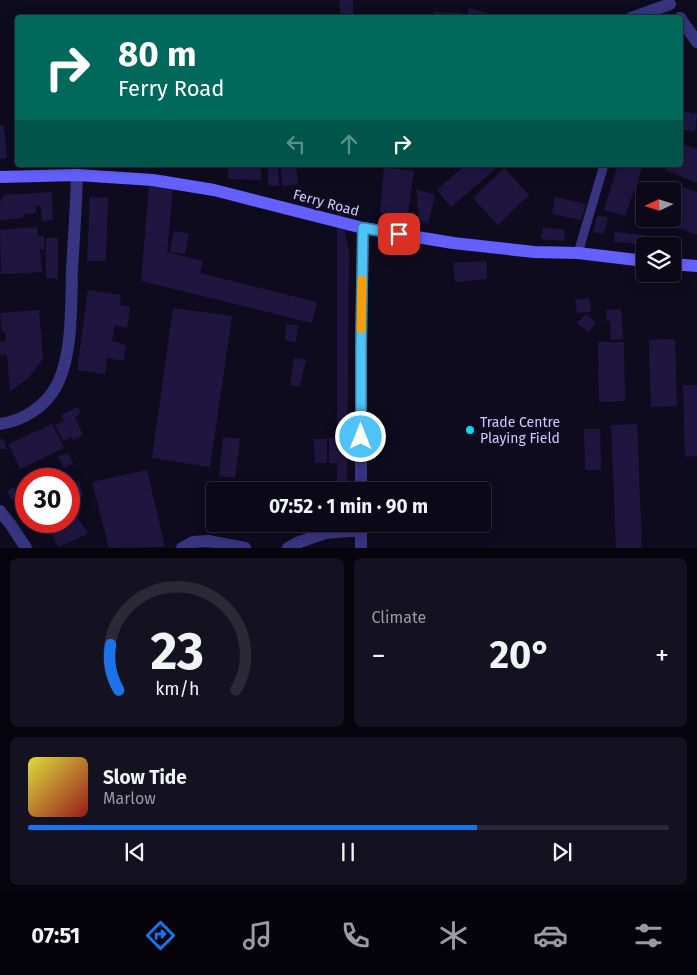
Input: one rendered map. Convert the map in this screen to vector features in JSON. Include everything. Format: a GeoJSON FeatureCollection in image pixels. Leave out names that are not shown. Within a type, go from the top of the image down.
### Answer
{"type":"FeatureCollection","features":[{"type":"Feature","properties":{"kind":"street"},"geometry":{"type":"LineString","coordinates":[[638,15],[670,1],[678,15]]}},
{"type":"Feature","properties":{"kind":"street"},"geometry":{"type":"LineString","coordinates":[[683,22],[697,42]]}},
{"type":"Feature","properties":{"kind":"street"},"geometry":{"type":"LineString","coordinates":[[0,424],[23,418],[38,407],[53,391],[64,369],[70,329],[77,175]]}},
{"type":"Feature","properties":{"kind":"street","name":"Ferry Road"},"geometry":{"type":"LineString","coordinates":[[0,177],[77,175],[153,180],[214,190],[363,228],[453,243],[534,252],[578,253],[636,260]]}},
{"type":"Feature","properties":{"kind":"street"},"geometry":{"type":"LineString","coordinates":[[361,482],[363,228]]}},
{"type":"Feature","properties":{"kind":"street"},"geometry":{"type":"LineString","coordinates":[[681,265],[697,266]]}},
{"type":"Feature","properties":{"kind":"street"},"geometry":{"type":"LineString","coordinates":[[0,511],[26,548]]}},
{"type":"Feature","properties":{"kind":"street"},"geometry":{"type":"LineString","coordinates":[[288,548],[297,543],[331,532]]}},
{"type":"Feature","properties":{"kind":"street"},"geometry":{"type":"LineString","coordinates":[[361,532],[362,548]]}},
{"type":"Feature","properties":{"kind":"street"},"geometry":{"type":"LineString","coordinates":[[182,548],[193,542],[208,542],[245,548]]}},
{"type":"Feature","properties":{"kind":"lane"},"geometry":{"type":"LineString","coordinates":[[578,253],[603,167]]}},
{"type":"Feature","properties":{"kind":"building"},"geometry":{"type":"Polygon","coordinates":[[[339,0],[353,0],[353,14],[341,15],[339,0]]]}},
{"type":"Feature","properties":{"kind":"building"},"geometry":{"type":"Polygon","coordinates":[[[469,8],[486,13],[486,15],[468,15],[469,8]]]}},
{"type":"Feature","properties":{"kind":"building"},"geometry":{"type":"Polygon","coordinates":[[[434,12],[461,13],[461,15],[434,15],[434,12]]]}},
{"type":"Feature","properties":{"kind":"building"},"geometry":{"type":"Polygon","coordinates":[[[683,112],[697,114],[695,132],[683,130],[683,112]]]}},
{"type":"Feature","properties":{"kind":"building"},"geometry":{"type":"Polygon","coordinates":[[[4,125],[7,158],[0,159],[0,126],[4,125]]]}},
{"type":"Feature","properties":{"kind":"building"},"geometry":{"type":"Polygon","coordinates":[[[683,144],[697,149],[697,183],[665,170],[666,167],[683,167],[683,144]]]}},
{"type":"Feature","properties":{"kind":"building"},"geometry":{"type":"Polygon","coordinates":[[[228,167],[261,167],[261,180],[228,179],[228,167]]]}},
{"type":"Feature","properties":{"kind":"building"},"geometry":{"type":"Polygon","coordinates":[[[268,167],[278,167],[279,186],[268,185],[268,167]]]}},
{"type":"Feature","properties":{"kind":"building"},"geometry":{"type":"Polygon","coordinates":[[[280,167],[296,167],[298,184],[283,186],[280,167]]]}},
{"type":"Feature","properties":{"kind":"building"},"geometry":{"type":"Polygon","coordinates":[[[384,167],[414,171],[407,218],[380,213],[384,167]]]}},
{"type":"Feature","properties":{"kind":"building"},"geometry":{"type":"Polygon","coordinates":[[[463,167],[498,167],[451,207],[437,190],[463,167]]]}},
{"type":"Feature","properties":{"kind":"building"},"geometry":{"type":"Polygon","coordinates":[[[617,167],[642,167],[636,182],[625,216],[604,210],[617,167]]]}},
{"type":"Feature","properties":{"kind":"building"},"geometry":{"type":"Polygon","coordinates":[[[504,168],[529,195],[498,225],[473,198],[504,168]]]}},
{"type":"Feature","properties":{"kind":"building"},"geometry":{"type":"Polygon","coordinates":[[[149,185],[173,187],[167,252],[203,261],[200,273],[317,302],[312,323],[141,281],[149,185]]]}},
{"type":"Feature","properties":{"kind":"building"},"geometry":{"type":"Polygon","coordinates":[[[681,186],[697,192],[697,235],[679,228],[681,228],[681,186]]]}},
{"type":"Feature","properties":{"kind":"building"},"geometry":{"type":"Polygon","coordinates":[[[416,189],[435,195],[428,224],[419,219],[416,189]]]}},
{"type":"Feature","properties":{"kind":"building"},"geometry":{"type":"Polygon","coordinates":[[[52,192],[53,220],[42,221],[41,206],[35,206],[36,213],[23,214],[23,218],[0,220],[0,203],[4,195],[52,192]]]}},
{"type":"Feature","properties":{"kind":"building"},"geometry":{"type":"Polygon","coordinates":[[[90,197],[108,198],[106,261],[87,261],[90,197]]]}},
{"type":"Feature","properties":{"kind":"building"},"geometry":{"type":"Polygon","coordinates":[[[555,197],[586,204],[581,220],[552,214],[555,197]]]}},
{"type":"Feature","properties":{"kind":"building"},"geometry":{"type":"Polygon","coordinates":[[[597,216],[608,217],[604,234],[593,232],[597,216]]]}},
{"type":"Feature","properties":{"kind":"building"},"geometry":{"type":"Polygon","coordinates":[[[343,224],[349,251],[347,482],[337,482],[337,463],[329,463],[329,438],[337,438],[337,229],[343,224]]]}},
{"type":"Feature","properties":{"kind":"building"},"geometry":{"type":"Polygon","coordinates":[[[37,227],[38,236],[44,236],[45,249],[40,249],[42,272],[1,274],[0,230],[37,227]]]}},
{"type":"Feature","properties":{"kind":"building"},"geometry":{"type":"Polygon","coordinates":[[[543,227],[565,230],[564,241],[541,239],[543,227]]]}},
{"type":"Feature","properties":{"kind":"building"},"geometry":{"type":"Polygon","coordinates":[[[174,231],[189,234],[185,254],[170,252],[174,231]]]}},
{"type":"Feature","properties":{"kind":"building"},"geometry":{"type":"Polygon","coordinates":[[[615,232],[643,235],[643,237],[636,237],[636,244],[614,242],[615,232]]]}},
{"type":"Feature","properties":{"kind":"building"},"geometry":{"type":"Polygon","coordinates":[[[46,238],[58,238],[58,279],[46,278],[46,238]]]}},
{"type":"Feature","properties":{"kind":"building"},"geometry":{"type":"Polygon","coordinates":[[[486,261],[487,279],[455,282],[453,263],[486,261]]]}},
{"type":"Feature","properties":{"kind":"building"},"geometry":{"type":"Polygon","coordinates":[[[88,290],[121,295],[120,305],[130,307],[127,328],[115,325],[112,341],[126,345],[124,361],[107,358],[105,374],[77,370],[88,290]]]}},
{"type":"Feature","properties":{"kind":"building"},"geometry":{"type":"Polygon","coordinates":[[[589,298],[591,312],[577,313],[575,300],[589,298]]]}},
{"type":"Feature","properties":{"kind":"building"},"geometry":{"type":"Polygon","coordinates":[[[173,308],[232,316],[210,467],[152,458],[173,308]]]}},
{"type":"Feature","properties":{"kind":"building"},"geometry":{"type":"Polygon","coordinates":[[[621,309],[623,339],[611,340],[610,321],[607,321],[606,310],[621,309]]]}},
{"type":"Feature","properties":{"kind":"building"},"geometry":{"type":"Polygon","coordinates":[[[39,310],[43,359],[29,377],[10,392],[7,354],[0,355],[0,342],[6,341],[5,332],[2,332],[0,313],[39,310]]]}},
{"type":"Feature","properties":{"kind":"building"},"geometry":{"type":"Polygon","coordinates":[[[586,314],[596,323],[588,332],[577,323],[586,314]]]}},
{"type":"Feature","properties":{"kind":"building"},"geometry":{"type":"Polygon","coordinates":[[[286,325],[298,325],[296,342],[285,340],[286,325]]]}},
{"type":"Feature","properties":{"kind":"building"},"geometry":{"type":"Polygon","coordinates":[[[675,339],[677,406],[651,407],[649,340],[675,339]]]}},
{"type":"Feature","properties":{"kind":"building"},"geometry":{"type":"Polygon","coordinates":[[[598,342],[624,342],[625,401],[599,402],[598,342]]]}},
{"type":"Feature","properties":{"kind":"building"},"geometry":{"type":"Polygon","coordinates":[[[294,358],[306,360],[300,386],[290,385],[294,358]]]}},
{"type":"Feature","properties":{"kind":"building"},"geometry":{"type":"Polygon","coordinates":[[[683,385],[697,385],[697,456],[685,457],[683,385]]]}},
{"type":"Feature","properties":{"kind":"building"},"geometry":{"type":"Polygon","coordinates":[[[78,407],[81,413],[75,417],[83,435],[73,440],[72,437],[63,441],[55,425],[64,421],[61,415],[78,407]]]}},
{"type":"Feature","properties":{"kind":"building"},"geometry":{"type":"Polygon","coordinates":[[[52,424],[64,448],[20,468],[9,444],[52,424]]]}},
{"type":"Feature","properties":{"kind":"building"},"geometry":{"type":"Polygon","coordinates":[[[637,424],[642,548],[616,548],[611,425],[637,424]]]}},
{"type":"Feature","properties":{"kind":"building"},"geometry":{"type":"Polygon","coordinates":[[[584,429],[600,429],[601,470],[585,470],[584,429]]]}},
{"type":"Feature","properties":{"kind":"building"},"geometry":{"type":"Polygon","coordinates":[[[223,437],[240,439],[235,478],[219,476],[223,437]]]}},
{"type":"Feature","properties":{"kind":"building"},"geometry":{"type":"Polygon","coordinates":[[[0,438],[5,442],[6,449],[0,449],[0,438]]]}},
{"type":"Feature","properties":{"kind":"building"},"geometry":{"type":"Polygon","coordinates":[[[314,439],[327,439],[327,463],[315,463],[314,439]]]}},
{"type":"Feature","properties":{"kind":"building"},"geometry":{"type":"Polygon","coordinates":[[[68,453],[73,464],[64,468],[58,457],[68,453]]]}},
{"type":"Feature","properties":{"kind":"building"},"geometry":{"type":"Polygon","coordinates":[[[147,470],[165,547],[109,548],[92,482],[147,470]]]}},
{"type":"Feature","properties":{"kind":"building"},"geometry":{"type":"Polygon","coordinates":[[[80,485],[83,496],[80,498],[80,485]]]}},
{"type":"Feature","properties":{"kind":"building"},"geometry":{"type":"Polygon","coordinates":[[[14,487],[15,498],[12,500],[7,491],[14,487]]]}},
{"type":"Feature","properties":{"kind":"building"},"geometry":{"type":"Polygon","coordinates":[[[80,521],[88,534],[58,547],[51,533],[80,533],[80,521]]]}},
{"type":"Feature","properties":{"kind":"slow traffic"},"geometry":{"type":"LineString","coordinates":[[361,329],[362,280]]}},
{"type":"Feature","properties":{"kind":"place","name":"Trade Centre Playing Field"},"geometry":{"type":"Point","coordinates":[470,430]}},
{"type":"Feature","properties":{"kind":"route"},"geometry":{"type":"LineString","coordinates":[[361,437],[363,228],[399,234]]}}]}
